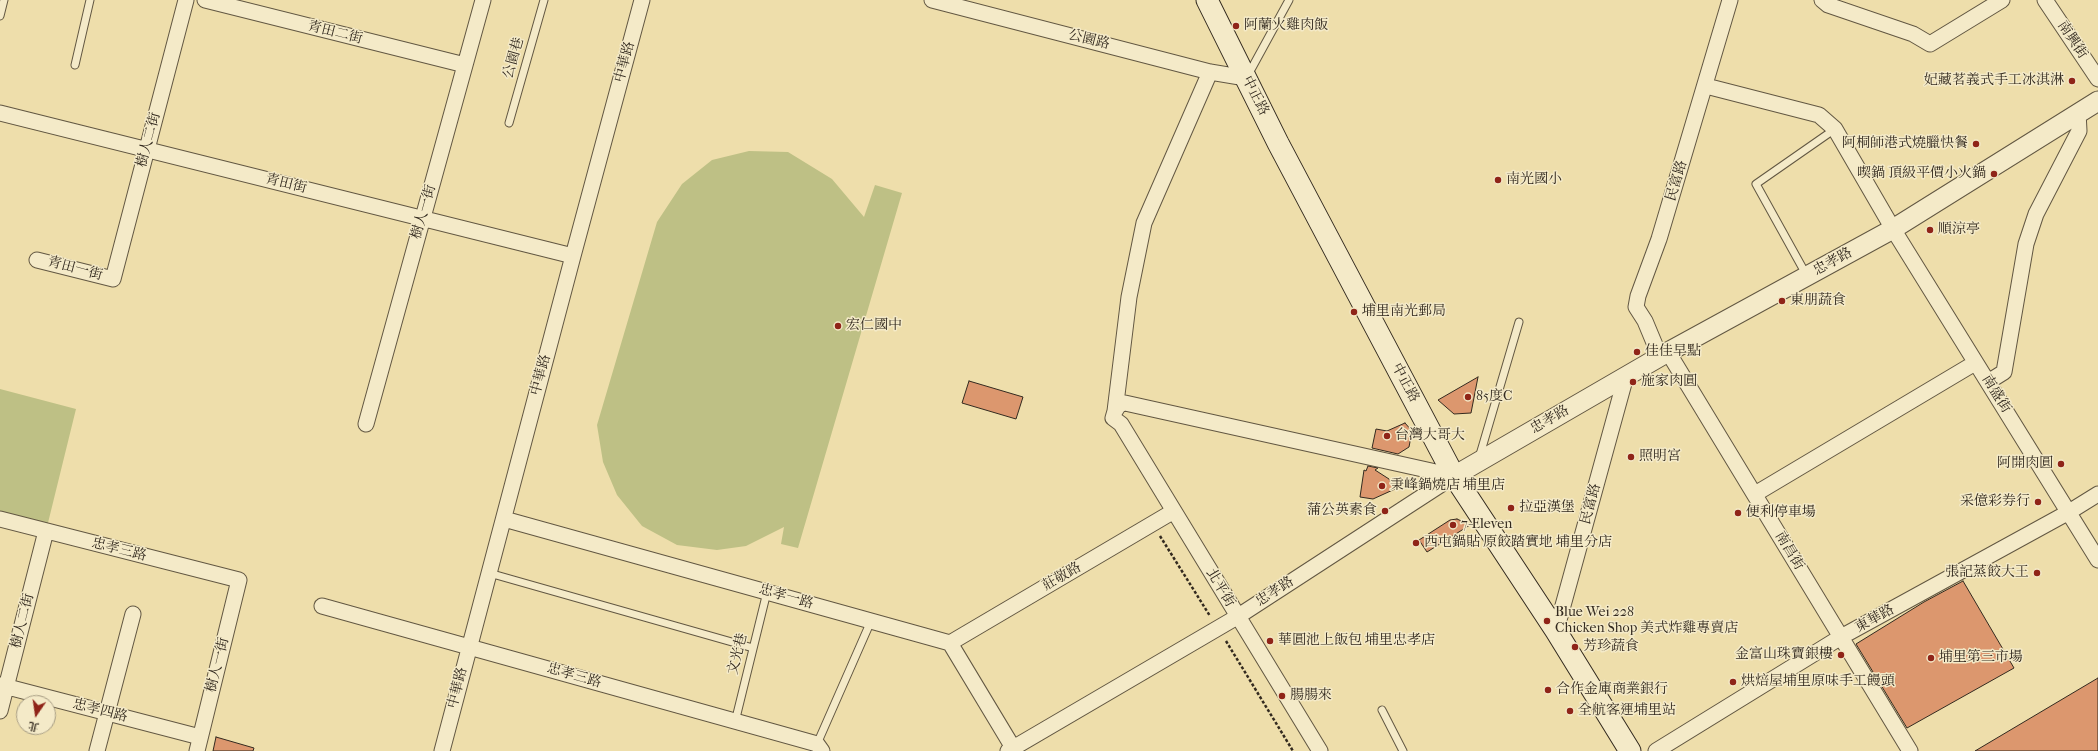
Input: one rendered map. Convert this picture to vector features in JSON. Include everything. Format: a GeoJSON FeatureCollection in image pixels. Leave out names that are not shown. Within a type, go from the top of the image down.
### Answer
{"type":"FeatureCollection","features":[{"type":"Feature","properties":{"kind":"main road","name":"中正路"},"geometry":{"type":"LineString","coordinates":[[1207,0],[1246,78],[1454,476],[1556,632],[1630,751]]}},
{"type":"Feature","properties":{"kind":"street","name":"樹人二街"},"geometry":{"type":"LineString","coordinates":[[112,279],[186,0]]}},
{"type":"Feature","properties":{"kind":"street","name":"青田二街"},"geometry":{"type":"LineString","coordinates":[[205,0],[465,65]]}},
{"type":"Feature","properties":{"kind":"street","name":"樹人一街"},"geometry":{"type":"LineString","coordinates":[[366,424],[483,0]]}},
{"type":"Feature","properties":{"kind":"street","name":"中華路"},"geometry":{"type":"LineString","coordinates":[[442,751],[642,0]]}},
{"type":"Feature","properties":{"kind":"street","name":"公園路"},"geometry":{"type":"LineString","coordinates":[[932,0],[1210,72],[1246,78]]}},
{"type":"Feature","properties":{"kind":"street","name":"民富路"},"geometry":{"type":"LineString","coordinates":[[1664,354],[1636,307],[1638,296],[1659,239],[1706,86],[1730,0]]}},
{"type":"Feature","properties":{"kind":"street"},"geometry":{"type":"LineString","coordinates":[[1822,0],[1828,5],[1913,34],[1930,44],[2002,0]]}},
{"type":"Feature","properties":{"kind":"street","name":"南興街"},"geometry":{"type":"LineString","coordinates":[[2045,0],[2098,80]]}},
{"type":"Feature","properties":{"kind":"street"},"geometry":{"type":"LineString","coordinates":[[1115,410],[1129,297],[1144,223],[1210,72]]}},
{"type":"Feature","properties":{"kind":"street"},"geometry":{"type":"LineString","coordinates":[[1706,86],[1818,115],[1835,129]]}},
{"type":"Feature","properties":{"kind":"street","name":"忠孝路"},"geometry":{"type":"LineString","coordinates":[[1012,750],[1237,617],[1477,462],[1664,354],[1893,229],[2078,112],[2098,101]]}},
{"type":"Feature","properties":{"kind":"street"},"geometry":{"type":"LineString","coordinates":[[1988,382],[2004,372],[2026,244],[2036,214],[2079,131],[2078,112]]}},
{"type":"Feature","properties":{"kind":"street","name":"青田街"},"geometry":{"type":"LineString","coordinates":[[0,113],[573,256]]}},
{"type":"Feature","properties":{"kind":"street","name":"南盛街"},"geometry":{"type":"LineString","coordinates":[[1835,129],[1893,229],[2098,560]]}},
{"type":"Feature","properties":{"kind":"street","name":"青田一街"},"geometry":{"type":"LineString","coordinates":[[37,260],[112,279]]}},
{"type":"Feature","properties":{"kind":"street","name":"南昌街"},"geometry":{"type":"LineString","coordinates":[[1664,354],[1755,494],[1910,751]]}},
{"type":"Feature","properties":{"kind":"street"},"geometry":{"type":"LineString","coordinates":[[1755,494],[1975,363]]}},
{"type":"Feature","properties":{"kind":"street","name":"民富路"},"geometry":{"type":"LineString","coordinates":[[1556,632],[1626,376]]}},
{"type":"Feature","properties":{"kind":"street"},"geometry":{"type":"LineString","coordinates":[[1115,410],[1119,405],[1125,403],[1454,476]]}},
{"type":"Feature","properties":{"kind":"street","name":"北平街"},"geometry":{"type":"LineString","coordinates":[[1115,410],[1113,418],[1121,424],[1237,617],[1320,751]]}},
{"type":"Feature","properties":{"kind":"street","name":"東華路"},"geometry":{"type":"LineString","coordinates":[[1656,751],[1841,637],[2069,512],[2098,494]]}},
{"type":"Feature","properties":{"kind":"street","name":"莊敬路"},"geometry":{"type":"LineString","coordinates":[[950,643],[1174,511]]}},
{"type":"Feature","properties":{"kind":"street","name":"忠孝三路"},"geometry":{"type":"LineString","coordinates":[[0,519],[239,580]]}},
{"type":"Feature","properties":{"kind":"street","name":"忠孝一路"},"geometry":{"type":"LineString","coordinates":[[504,519],[950,643]]}},
{"type":"Feature","properties":{"kind":"street","name":"樹人二街"},"geometry":{"type":"LineString","coordinates":[[0,711],[3,686],[46,531]]}},
{"type":"Feature","properties":{"kind":"street","name":"樹人一街"},"geometry":{"type":"LineString","coordinates":[[198,744],[239,580]]}},
{"type":"Feature","properties":{"kind":"street","name":"忠孝三路"},"geometry":{"type":"LineString","coordinates":[[322,606],[469,646],[735,722],[820,748]]}},
{"type":"Feature","properties":{"kind":"street"},"geometry":{"type":"LineString","coordinates":[[97,751],[133,614]]}},
{"type":"Feature","properties":{"kind":"street"},"geometry":{"type":"LineString","coordinates":[[950,643],[1012,750]]}},
{"type":"Feature","properties":{"kind":"street","name":"忠孝四路"},"geometry":{"type":"LineString","coordinates":[[3,686],[107,713],[198,744]]}},
{"type":"Feature","properties":{"kind":"lane"},"geometry":{"type":"LineString","coordinates":[[0,16],[4,0]]}},
{"type":"Feature","properties":{"kind":"lane"},"geometry":{"type":"LineString","coordinates":[[75,65],[90,0]]}},
{"type":"Feature","properties":{"kind":"lane","name":"公園巷"},"geometry":{"type":"LineString","coordinates":[[509,123],[544,0]]}},
{"type":"Feature","properties":{"kind":"lane"},"geometry":{"type":"LineString","coordinates":[[1246,78],[1289,0]]}},
{"type":"Feature","properties":{"kind":"lane"},"geometry":{"type":"LineString","coordinates":[[1807,277],[1756,184],[1835,129]]}},
{"type":"Feature","properties":{"kind":"lane"},"geometry":{"type":"LineString","coordinates":[[1477,462],[1519,322]]}},
{"type":"Feature","properties":{"kind":"lane"},"geometry":{"type":"LineString","coordinates":[[489,573],[753,648]]}},
{"type":"Feature","properties":{"kind":"lane","name":"文光巷"},"geometry":{"type":"LineString","coordinates":[[735,722],[767,592]]}},
{"type":"Feature","properties":{"kind":"lane"},"geometry":{"type":"LineString","coordinates":[[820,748],[871,621]]}},
{"type":"Feature","properties":{"kind":"lane"},"geometry":{"type":"LineString","coordinates":[[1382,710],[1403,751]]}},
{"type":"Feature","properties":{"kind":"green space"},"geometry":{"type":"Polygon","coordinates":[[[749,151],[788,152],[832,179],[864,217],[875,185],[902,193],[798,548],[781,544],[784,527],[746,546],[717,550],[677,545],[642,526],[617,495],[603,462],[597,425],[657,222],[682,184],[712,160],[749,151]]]}},
{"type":"Feature","properties":{"kind":"green space"},"geometry":{"type":"Polygon","coordinates":[[[0,389],[76,409],[46,531],[0,519],[0,389]]]}},
{"type":"Feature","properties":{"kind":"building"},"geometry":{"type":"Polygon","coordinates":[[[1478,377],[1471,413],[1454,414],[1438,400],[1478,377]]]}},
{"type":"Feature","properties":{"kind":"building"},"geometry":{"type":"Polygon","coordinates":[[[969,381],[1023,397],[1016,419],[962,403],[969,381]]]}},
{"type":"Feature","properties":{"kind":"building"},"geometry":{"type":"Polygon","coordinates":[[[1405,423],[1412,431],[1409,447],[1398,454],[1372,448],[1376,429],[1387,431],[1405,423]]]}},
{"type":"Feature","properties":{"kind":"building"},"geometry":{"type":"Polygon","coordinates":[[[1368,466],[1378,468],[1375,470],[1389,479],[1395,489],[1373,499],[1360,497],[1364,470],[1366,471],[1368,466]]]}},
{"type":"Feature","properties":{"kind":"building"},"geometry":{"type":"Polygon","coordinates":[[[1457,519],[1470,525],[1427,552],[1419,540],[1450,520],[1457,519]]]}},
{"type":"Feature","properties":{"kind":"building","name":"埔里第三市場"},"geometry":{"type":"Polygon","coordinates":[[[1963,581],[2014,668],[1907,728],[1856,644],[1924,602],[1963,581]]]}},
{"type":"Feature","properties":{"kind":"building"},"geometry":{"type":"Polygon","coordinates":[[[2098,678],[2098,751],[1975,751],[2098,678]]]}},
{"type":"Feature","properties":{"kind":"building"},"geometry":{"type":"Polygon","coordinates":[[[216,737],[254,748],[253,751],[213,751],[216,737]]]}},
{"type":"Feature","properties":{"kind":"place","name":"阿蘭火雞肉飯"},"geometry":{"type":"Point","coordinates":[1236,26]}},
{"type":"Feature","properties":{"kind":"place","name":"妃藏茗義式手工冰淇淋"},"geometry":{"type":"Point","coordinates":[2072,81]}},
{"type":"Feature","properties":{"kind":"place","name":"阿桐師港式燒臘快餐"},"geometry":{"type":"Point","coordinates":[1976,144]}},
{"type":"Feature","properties":{"kind":"place","name":"喫鍋 頂級平價小火鍋"},"geometry":{"type":"Point","coordinates":[1994,174]}},
{"type":"Feature","properties":{"kind":"place","name":"南光國小"},"geometry":{"type":"Point","coordinates":[1498,180]}},
{"type":"Feature","properties":{"kind":"place","name":"順涼亭"},"geometry":{"type":"Point","coordinates":[1930,230]}},
{"type":"Feature","properties":{"kind":"place","name":"東朋蔬食"},"geometry":{"type":"Point","coordinates":[1782,301]}},
{"type":"Feature","properties":{"kind":"place","name":"埔里南光郵局"},"geometry":{"type":"Point","coordinates":[1354,312]}},
{"type":"Feature","properties":{"kind":"place","name":"宏仁國中"},"geometry":{"type":"Point","coordinates":[838,326]}},
{"type":"Feature","properties":{"kind":"place","name":"佳佳早點"},"geometry":{"type":"Point","coordinates":[1637,352]}},
{"type":"Feature","properties":{"kind":"place","name":"施家肉圓"},"geometry":{"type":"Point","coordinates":[1633,382]}},
{"type":"Feature","properties":{"kind":"place","name":"85度C"},"geometry":{"type":"Point","coordinates":[1468,397]}},
{"type":"Feature","properties":{"kind":"place","name":"台灣大哥大"},"geometry":{"type":"Point","coordinates":[1387,436]}},
{"type":"Feature","properties":{"kind":"place","name":"照明宮"},"geometry":{"type":"Point","coordinates":[1631,457]}},
{"type":"Feature","properties":{"kind":"place","name":"阿開肉圓"},"geometry":{"type":"Point","coordinates":[2061,464]}},
{"type":"Feature","properties":{"kind":"place","name":"秉峰鍋燒店 埔里店"},"geometry":{"type":"Point","coordinates":[1382,486]}},
{"type":"Feature","properties":{"kind":"place","name":"采億彩券行"},"geometry":{"type":"Point","coordinates":[2038,502]}},
{"type":"Feature","properties":{"kind":"place","name":"拉亞漢堡"},"geometry":{"type":"Point","coordinates":[1511,508]}},
{"type":"Feature","properties":{"kind":"place","name":"蒲公英素食"},"geometry":{"type":"Point","coordinates":[1385,511]}},
{"type":"Feature","properties":{"kind":"place","name":"便利停車場"},"geometry":{"type":"Point","coordinates":[1738,513]}},
{"type":"Feature","properties":{"kind":"place","name":"7-Eleven"},"geometry":{"type":"Point","coordinates":[1453,525]}},
{"type":"Feature","properties":{"kind":"place","name":"西屯鍋貼 原餃踏實地 埔里分店"},"geometry":{"type":"Point","coordinates":[1416,543]}},
{"type":"Feature","properties":{"kind":"place","name":"張記蒸餃大王"},"geometry":{"type":"Point","coordinates":[2037,573]}},
{"type":"Feature","properties":{"kind":"place","name":"Blue Wei 228 Chicken Shop 美式炸雞專賣店"},"geometry":{"type":"Point","coordinates":[1547,621]}},
{"type":"Feature","properties":{"kind":"place","name":"華圓池上飯包 埔里忠孝店"},"geometry":{"type":"Point","coordinates":[1270,641]}},
{"type":"Feature","properties":{"kind":"place","name":"芳珍蔬食"},"geometry":{"type":"Point","coordinates":[1575,647]}},
{"type":"Feature","properties":{"kind":"place","name":"金富山珠寶銀樓"},"geometry":{"type":"Point","coordinates":[1841,655]}},
{"type":"Feature","properties":{"kind":"place","name":"埔里第三市場"},"geometry":{"type":"Point","coordinates":[1931,658]}},
{"type":"Feature","properties":{"kind":"place","name":"烘焙屋埔里原味手工饅頭"},"geometry":{"type":"Point","coordinates":[1733,682]}},
{"type":"Feature","properties":{"kind":"place","name":"合作金庫商業銀行"},"geometry":{"type":"Point","coordinates":[1548,690]}},
{"type":"Feature","properties":{"kind":"place","name":"腸腸來"},"geometry":{"type":"Point","coordinates":[1282,696]}},
{"type":"Feature","properties":{"kind":"place","name":"全航客運埔里站"},"geometry":{"type":"Point","coordinates":[1570,711]}}]}
